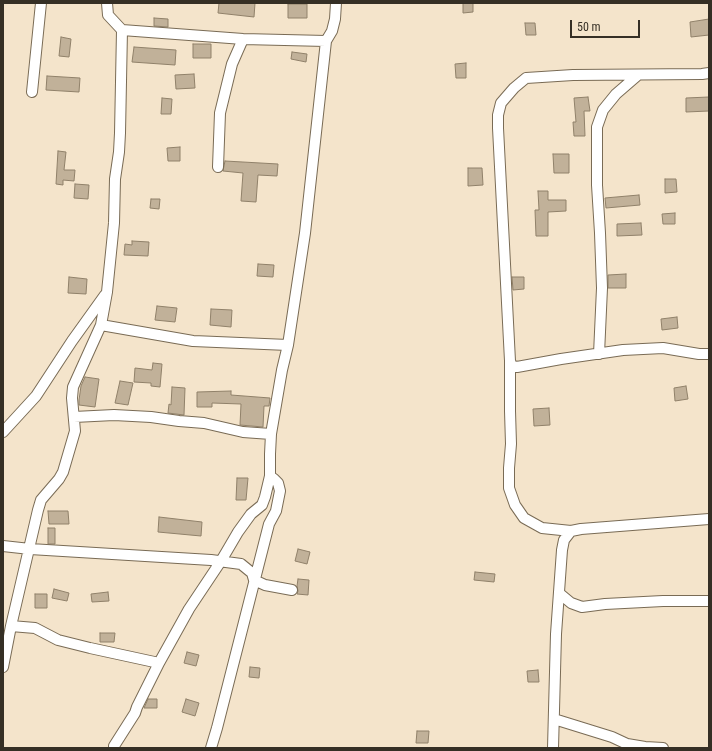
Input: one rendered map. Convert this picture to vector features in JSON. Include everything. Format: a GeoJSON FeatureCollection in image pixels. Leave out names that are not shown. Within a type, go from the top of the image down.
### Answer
{"type":"FeatureCollection","features":[{"type":"Feature","properties":{"kind":"street"},"geometry":{"type":"LineString","coordinates":[[32,92],[41,3]]}},
{"type":"Feature","properties":{"kind":"street"},"geometry":{"type":"LineString","coordinates":[[107,3],[108,15],[122,30],[243,39],[326,41]]}},
{"type":"Feature","properties":{"kind":"street"},"geometry":{"type":"LineString","coordinates":[[114,746],[135,713],[159,663],[189,609],[221,562],[238,532],[251,514],[262,505],[266,497],[270,476],[272,434],[282,370],[288,346],[305,233],[326,41],[332,31],[335,19],[336,3]]}},
{"type":"Feature","properties":{"kind":"street"},"geometry":{"type":"LineString","coordinates":[[3,667],[38,510],[42,500],[63,472],[75,431],[72,398],[73,387],[101,326],[107,292],[114,223],[115,179],[119,152],[122,30]]}},
{"type":"Feature","properties":{"kind":"street"},"geometry":{"type":"LineString","coordinates":[[218,167],[220,113],[232,64],[243,39]]}},
{"type":"Feature","properties":{"kind":"street"},"geometry":{"type":"LineString","coordinates":[[709,73],[573,75],[526,78],[500,103],[498,114],[510,361],[511,444],[509,488],[515,505],[524,518],[542,528],[571,531],[709,519]]}},
{"type":"Feature","properties":{"kind":"street"},"geometry":{"type":"LineString","coordinates":[[599,354],[602,288],[597,185],[597,127],[603,110],[616,94],[638,75]]}},
{"type":"Feature","properties":{"kind":"street"},"geometry":{"type":"LineString","coordinates":[[3,432],[36,396],[72,341],[107,292]]}},
{"type":"Feature","properties":{"kind":"street"},"geometry":{"type":"LineString","coordinates":[[101,326],[193,341],[288,346]]}},
{"type":"Feature","properties":{"kind":"street"},"geometry":{"type":"LineString","coordinates":[[510,361],[512,366],[517,367],[624,350],[662,348],[699,354],[709,354]]}},
{"type":"Feature","properties":{"kind":"street"},"geometry":{"type":"LineString","coordinates":[[74,418],[114,415],[151,417],[204,423],[242,432],[272,434]]}},
{"type":"Feature","properties":{"kind":"street"},"geometry":{"type":"LineString","coordinates":[[211,748],[269,524],[276,512],[280,491],[278,483],[270,476]]}},
{"type":"Feature","properties":{"kind":"street"},"geometry":{"type":"LineString","coordinates":[[553,748],[556,634],[562,550],[564,540],[571,531]]}},
{"type":"Feature","properties":{"kind":"street"},"geometry":{"type":"LineString","coordinates":[[3,546],[211,560],[241,564],[252,573],[254,580],[265,585],[292,590]]}},
{"type":"Feature","properties":{"kind":"street"},"geometry":{"type":"LineString","coordinates":[[559,594],[571,603],[582,607],[605,604],[663,601],[709,602]]}},
{"type":"Feature","properties":{"kind":"street"},"geometry":{"type":"LineString","coordinates":[[11,626],[35,628],[58,640],[159,663]]}},
{"type":"Feature","properties":{"kind":"street"},"geometry":{"type":"LineString","coordinates":[[554,719],[612,737],[627,744],[663,748]]}},
{"type":"Feature","properties":{"kind":"building"},"geometry":{"type":"Polygon","coordinates":[[[219,3],[255,3],[254,17],[218,13],[219,3]]]}},
{"type":"Feature","properties":{"kind":"building"},"geometry":{"type":"Polygon","coordinates":[[[463,3],[473,3],[473,12],[463,13],[463,3]]]}},
{"type":"Feature","properties":{"kind":"building"},"geometry":{"type":"Polygon","coordinates":[[[288,4],[307,4],[307,18],[288,18],[288,4]]]}},
{"type":"Feature","properties":{"kind":"building"},"geometry":{"type":"Polygon","coordinates":[[[154,18],[168,19],[168,27],[154,26],[154,18]]]}},
{"type":"Feature","properties":{"kind":"building"},"geometry":{"type":"Polygon","coordinates":[[[709,19],[709,35],[691,37],[690,22],[709,19]]]}},
{"type":"Feature","properties":{"kind":"building"},"geometry":{"type":"Polygon","coordinates":[[[525,23],[535,23],[536,35],[526,35],[525,23]]]}},
{"type":"Feature","properties":{"kind":"building"},"geometry":{"type":"Polygon","coordinates":[[[61,37],[71,39],[69,57],[59,56],[61,37]]]}},
{"type":"Feature","properties":{"kind":"building"},"geometry":{"type":"Polygon","coordinates":[[[193,44],[211,44],[211,58],[193,58],[193,44]]]}},
{"type":"Feature","properties":{"kind":"building"},"geometry":{"type":"Polygon","coordinates":[[[134,47],[176,50],[175,65],[132,62],[134,47]]]}},
{"type":"Feature","properties":{"kind":"building"},"geometry":{"type":"Polygon","coordinates":[[[292,52],[307,54],[306,62],[291,59],[292,52]]]}},
{"type":"Feature","properties":{"kind":"building"},"geometry":{"type":"Polygon","coordinates":[[[466,63],[466,78],[456,78],[455,64],[466,63]]]}},
{"type":"Feature","properties":{"kind":"building"},"geometry":{"type":"Polygon","coordinates":[[[194,74],[195,88],[176,89],[175,75],[194,74]]]}},
{"type":"Feature","properties":{"kind":"building"},"geometry":{"type":"Polygon","coordinates":[[[47,76],[80,78],[79,92],[46,90],[47,76]]]}},
{"type":"Feature","properties":{"kind":"building"},"geometry":{"type":"Polygon","coordinates":[[[588,97],[590,111],[584,111],[585,136],[574,136],[573,122],[576,122],[574,98],[588,97]]]}},
{"type":"Feature","properties":{"kind":"building"},"geometry":{"type":"Polygon","coordinates":[[[709,97],[709,111],[686,112],[686,98],[709,97]]]}},
{"type":"Feature","properties":{"kind":"building"},"geometry":{"type":"Polygon","coordinates":[[[162,98],[172,99],[171,114],[161,114],[162,98]]]}},
{"type":"Feature","properties":{"kind":"building"},"geometry":{"type":"Polygon","coordinates":[[[180,147],[180,161],[168,161],[167,148],[180,147]]]}},
{"type":"Feature","properties":{"kind":"building"},"geometry":{"type":"Polygon","coordinates":[[[58,151],[66,152],[64,170],[75,170],[74,181],[63,180],[63,185],[56,184],[58,151]]]}},
{"type":"Feature","properties":{"kind":"building"},"geometry":{"type":"Polygon","coordinates":[[[553,154],[569,154],[569,173],[554,173],[553,154]]]}},
{"type":"Feature","properties":{"kind":"building"},"geometry":{"type":"Polygon","coordinates":[[[225,161],[278,164],[277,176],[258,175],[256,202],[241,201],[243,173],[223,171],[225,161]]]}},
{"type":"Feature","properties":{"kind":"building"},"geometry":{"type":"Polygon","coordinates":[[[468,168],[482,168],[483,185],[468,186],[468,168]]]}},
{"type":"Feature","properties":{"kind":"building"},"geometry":{"type":"Polygon","coordinates":[[[665,179],[676,179],[677,192],[665,193],[665,179]]]}},
{"type":"Feature","properties":{"kind":"building"},"geometry":{"type":"Polygon","coordinates":[[[75,184],[89,185],[88,199],[74,198],[75,184]]]}},
{"type":"Feature","properties":{"kind":"building"},"geometry":{"type":"Polygon","coordinates":[[[538,191],[548,191],[548,200],[566,200],[566,211],[548,212],[548,236],[536,236],[535,210],[539,210],[538,191]]]}},
{"type":"Feature","properties":{"kind":"building"},"geometry":{"type":"Polygon","coordinates":[[[639,195],[640,205],[606,208],[605,198],[639,195]]]}},
{"type":"Feature","properties":{"kind":"building"},"geometry":{"type":"Polygon","coordinates":[[[151,199],[160,199],[159,209],[150,208],[151,199]]]}},
{"type":"Feature","properties":{"kind":"building"},"geometry":{"type":"Polygon","coordinates":[[[675,213],[675,224],[663,224],[662,214],[675,213]]]}},
{"type":"Feature","properties":{"kind":"building"},"geometry":{"type":"Polygon","coordinates":[[[641,223],[642,235],[617,236],[617,224],[641,223]]]}},
{"type":"Feature","properties":{"kind":"building"},"geometry":{"type":"Polygon","coordinates":[[[132,241],[149,242],[148,256],[124,255],[125,244],[132,245],[132,241]]]}},
{"type":"Feature","properties":{"kind":"building"},"geometry":{"type":"Polygon","coordinates":[[[258,264],[274,265],[273,277],[257,276],[258,264]]]}},
{"type":"Feature","properties":{"kind":"building"},"geometry":{"type":"Polygon","coordinates":[[[626,274],[626,288],[608,288],[608,275],[626,274]]]}},
{"type":"Feature","properties":{"kind":"building"},"geometry":{"type":"Polygon","coordinates":[[[69,277],[87,279],[86,294],[68,293],[69,277]]]}},
{"type":"Feature","properties":{"kind":"building"},"geometry":{"type":"Polygon","coordinates":[[[512,277],[524,277],[524,289],[513,290],[512,277]]]}},
{"type":"Feature","properties":{"kind":"building"},"geometry":{"type":"Polygon","coordinates":[[[157,306],[177,308],[175,322],[155,320],[157,306]]]}},
{"type":"Feature","properties":{"kind":"building"},"geometry":{"type":"Polygon","coordinates":[[[211,309],[232,310],[231,327],[210,325],[211,309]]]}},
{"type":"Feature","properties":{"kind":"building"},"geometry":{"type":"Polygon","coordinates":[[[677,317],[678,328],[662,330],[661,319],[677,317]]]}},
{"type":"Feature","properties":{"kind":"building"},"geometry":{"type":"Polygon","coordinates":[[[153,363],[162,364],[160,387],[151,386],[151,383],[134,382],[135,368],[152,370],[153,363]]]}},
{"type":"Feature","properties":{"kind":"building"},"geometry":{"type":"Polygon","coordinates":[[[85,377],[99,379],[95,407],[79,405],[81,386],[85,377]]]}},
{"type":"Feature","properties":{"kind":"building"},"geometry":{"type":"Polygon","coordinates":[[[120,381],[133,383],[128,405],[115,403],[120,381]]]}},
{"type":"Feature","properties":{"kind":"building"},"geometry":{"type":"Polygon","coordinates":[[[686,386],[688,399],[675,401],[674,388],[686,386]]]}},
{"type":"Feature","properties":{"kind":"building"},"geometry":{"type":"Polygon","coordinates":[[[172,387],[185,388],[184,415],[168,413],[169,404],[171,405],[172,387]]]}},
{"type":"Feature","properties":{"kind":"building"},"geometry":{"type":"Polygon","coordinates":[[[231,391],[231,395],[270,398],[269,406],[264,406],[263,427],[240,425],[241,404],[212,403],[212,407],[197,407],[197,392],[231,391]]]}},
{"type":"Feature","properties":{"kind":"building"},"geometry":{"type":"Polygon","coordinates":[[[549,408],[550,425],[534,426],[533,409],[549,408]]]}},
{"type":"Feature","properties":{"kind":"building"},"geometry":{"type":"Polygon","coordinates":[[[237,478],[248,478],[246,500],[236,500],[237,478]]]}},
{"type":"Feature","properties":{"kind":"building"},"geometry":{"type":"Polygon","coordinates":[[[48,511],[68,511],[69,524],[49,524],[48,511]]]}},
{"type":"Feature","properties":{"kind":"building"},"geometry":{"type":"Polygon","coordinates":[[[159,517],[202,522],[201,536],[158,532],[159,517]]]}},
{"type":"Feature","properties":{"kind":"building"},"geometry":{"type":"Polygon","coordinates":[[[48,528],[55,528],[55,544],[48,544],[48,528]]]}},
{"type":"Feature","properties":{"kind":"building"},"geometry":{"type":"Polygon","coordinates":[[[298,549],[310,552],[307,564],[295,561],[298,549]]]}},
{"type":"Feature","properties":{"kind":"building"},"geometry":{"type":"Polygon","coordinates":[[[475,572],[495,574],[494,582],[474,580],[475,572]]]}},
{"type":"Feature","properties":{"kind":"building"},"geometry":{"type":"Polygon","coordinates":[[[298,579],[309,580],[308,595],[297,594],[298,579]]]}},
{"type":"Feature","properties":{"kind":"building"},"geometry":{"type":"Polygon","coordinates":[[[54,589],[69,593],[67,601],[52,598],[54,589]]]}},
{"type":"Feature","properties":{"kind":"building"},"geometry":{"type":"Polygon","coordinates":[[[108,592],[109,601],[92,602],[91,594],[108,592]]]}},
{"type":"Feature","properties":{"kind":"building"},"geometry":{"type":"Polygon","coordinates":[[[35,594],[47,594],[47,608],[35,608],[35,594]]]}},
{"type":"Feature","properties":{"kind":"building"},"geometry":{"type":"Polygon","coordinates":[[[100,633],[115,633],[114,642],[100,642],[100,633]]]}},
{"type":"Feature","properties":{"kind":"building"},"geometry":{"type":"Polygon","coordinates":[[[187,652],[199,655],[196,666],[184,663],[187,652]]]}},
{"type":"Feature","properties":{"kind":"building"},"geometry":{"type":"Polygon","coordinates":[[[250,667],[260,668],[259,678],[249,677],[250,667]]]}},
{"type":"Feature","properties":{"kind":"building"},"geometry":{"type":"Polygon","coordinates":[[[538,670],[539,682],[528,682],[527,671],[538,670]]]}},
{"type":"Feature","properties":{"kind":"building"},"geometry":{"type":"Polygon","coordinates":[[[148,699],[157,699],[157,708],[144,708],[148,699]]]}},
{"type":"Feature","properties":{"kind":"building"},"geometry":{"type":"Polygon","coordinates":[[[186,699],[199,703],[195,716],[182,712],[186,699]]]}},
{"type":"Feature","properties":{"kind":"building"},"geometry":{"type":"Polygon","coordinates":[[[417,731],[429,731],[428,743],[416,743],[417,731]]]}}]}
